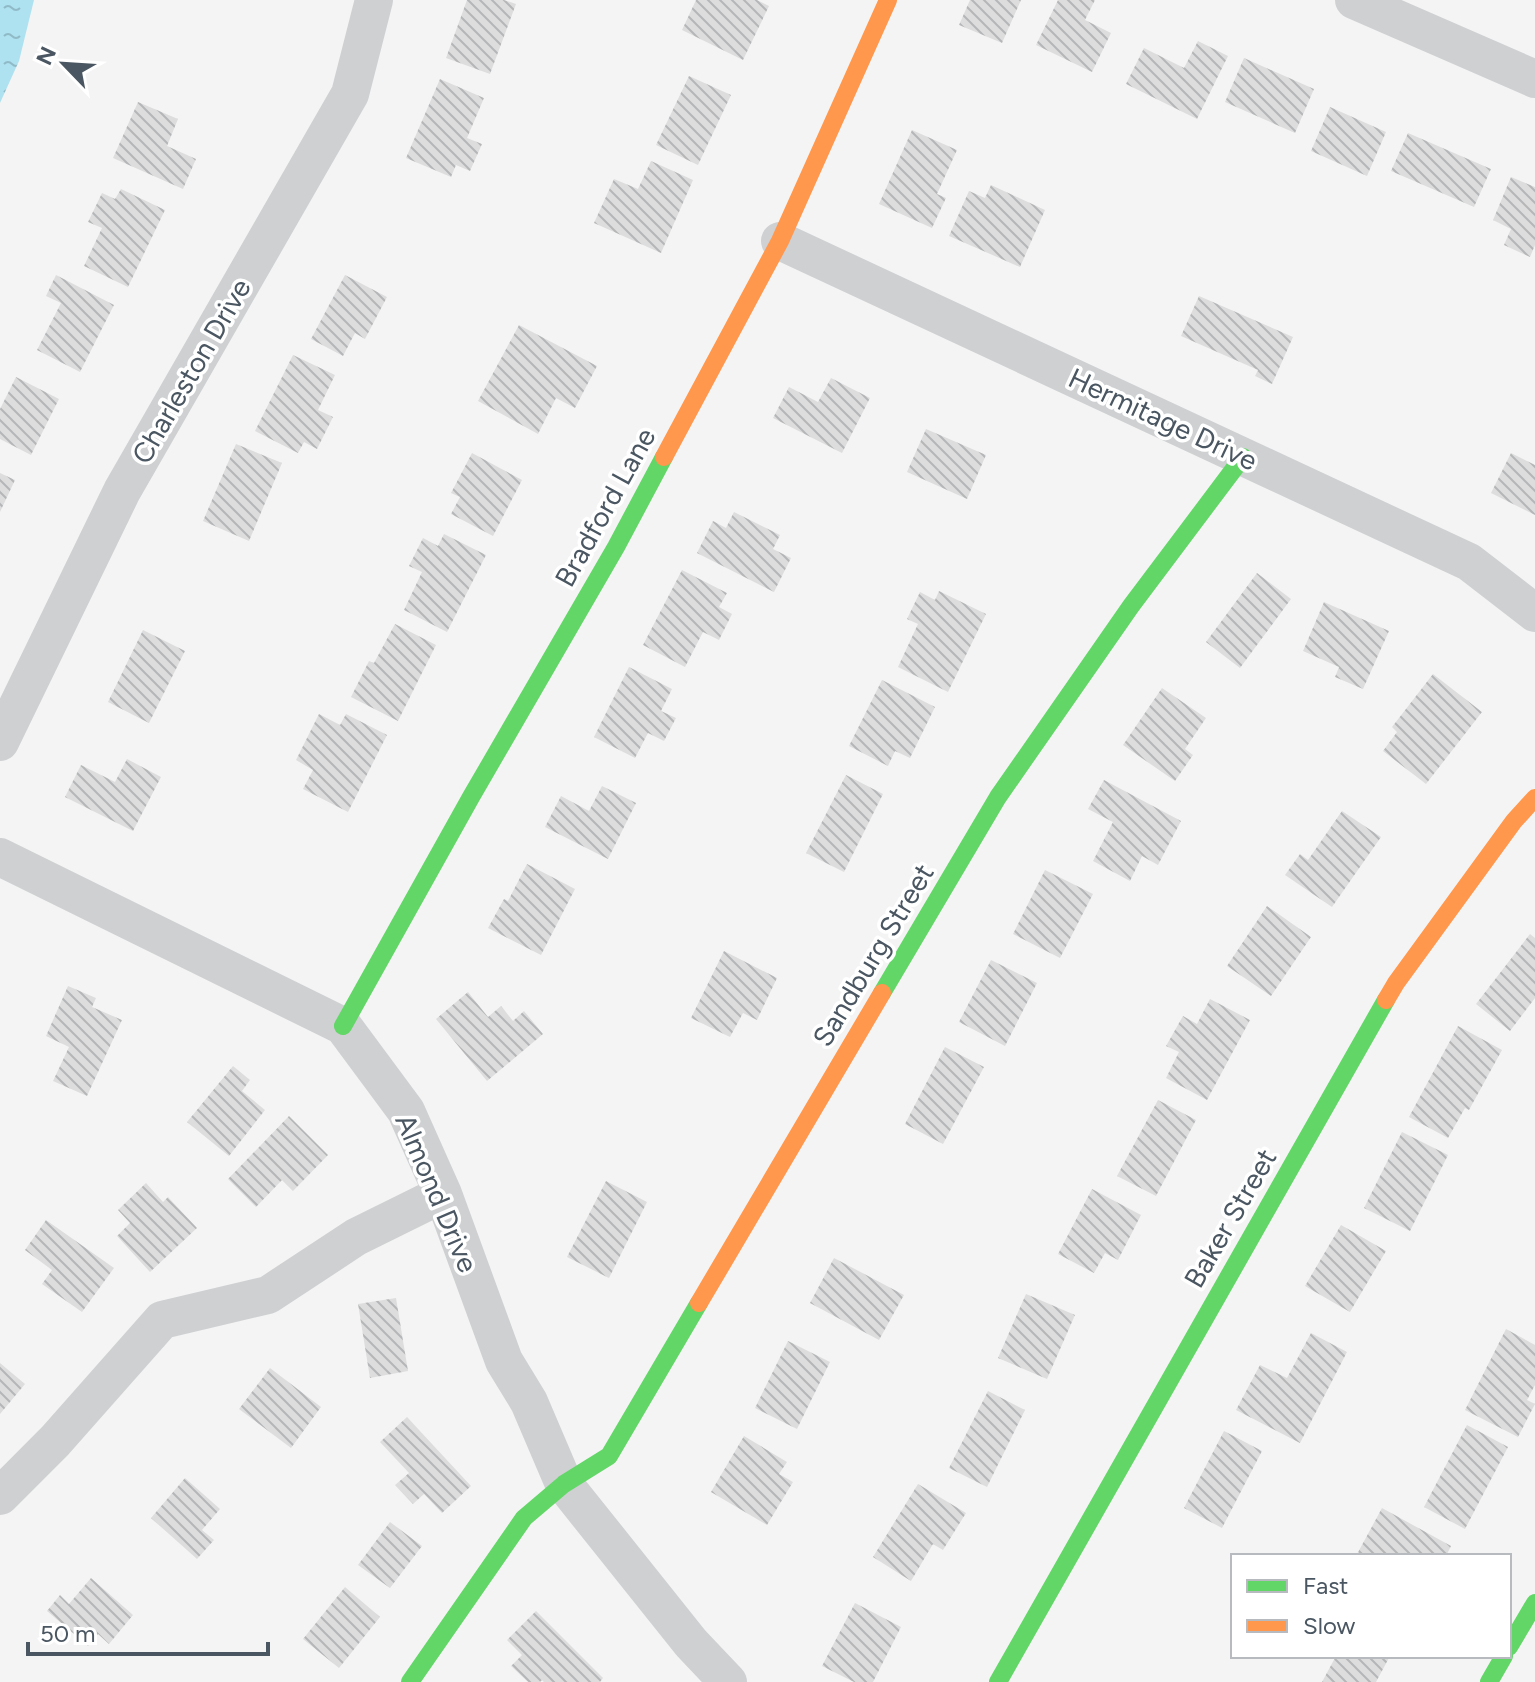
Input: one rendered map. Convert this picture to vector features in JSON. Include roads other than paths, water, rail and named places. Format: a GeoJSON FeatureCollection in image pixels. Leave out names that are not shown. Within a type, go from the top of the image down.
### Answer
{"type":"FeatureCollection","features":[{"type":"Feature","properties":{"kind":"street","name":"Charleston Drive"},"geometry":{"type":"LineString","coordinates":[[0,742],[122,491],[350,94],[374,0]]}},
{"type":"Feature","properties":{"kind":"street","name":"Bradford Lane"},"geometry":{"type":"LineString","coordinates":[[343,1026],[616,547],[780,241],[888,0]]}},
{"type":"Feature","properties":{"kind":"street"},"geometry":{"type":"LineString","coordinates":[[1354,0],[1421,14],[1535,79]]}},
{"type":"Feature","properties":{"kind":"street","name":"Hermitage Drive"},"geometry":{"type":"LineString","coordinates":[[780,241],[1469,562],[1535,613]]}},
{"type":"Feature","properties":{"kind":"street","name":"Sandburg Street"},"geometry":{"type":"LineString","coordinates":[[410,1682],[524,1518],[564,1484],[609,1456],[998,797],[1131,606],[1243,457]]}},
{"type":"Feature","properties":{"kind":"street","name":"Baker Street"},"geometry":{"type":"LineString","coordinates":[[998,1682],[1396,983],[1514,821],[1535,798]]}},
{"type":"Feature","properties":{"kind":"street","name":"Almond Drive"},"geometry":{"type":"LineString","coordinates":[[0,857],[343,1026],[406,1111],[443,1194],[504,1361],[529,1402],[564,1484],[691,1643],[728,1682]]}},
{"type":"Feature","properties":{"kind":"street"},"geometry":{"type":"LineString","coordinates":[[0,1496],[55,1441],[162,1320],[268,1295],[356,1237],[443,1194]]}},
{"type":"Feature","properties":{"kind":"street"},"geometry":{"type":"LineString","coordinates":[[1511,1644],[1535,1603]]}},
{"type":"Feature","properties":{"kind":"street"},"geometry":{"type":"LineString","coordinates":[[1489,1682],[1503,1658]]}},
{"type":"Feature","properties":{"kind":"water"},"geometry":{"type":"Polygon","coordinates":[[[0,0],[34,0],[19,61],[0,103],[0,0]]]}}]}
